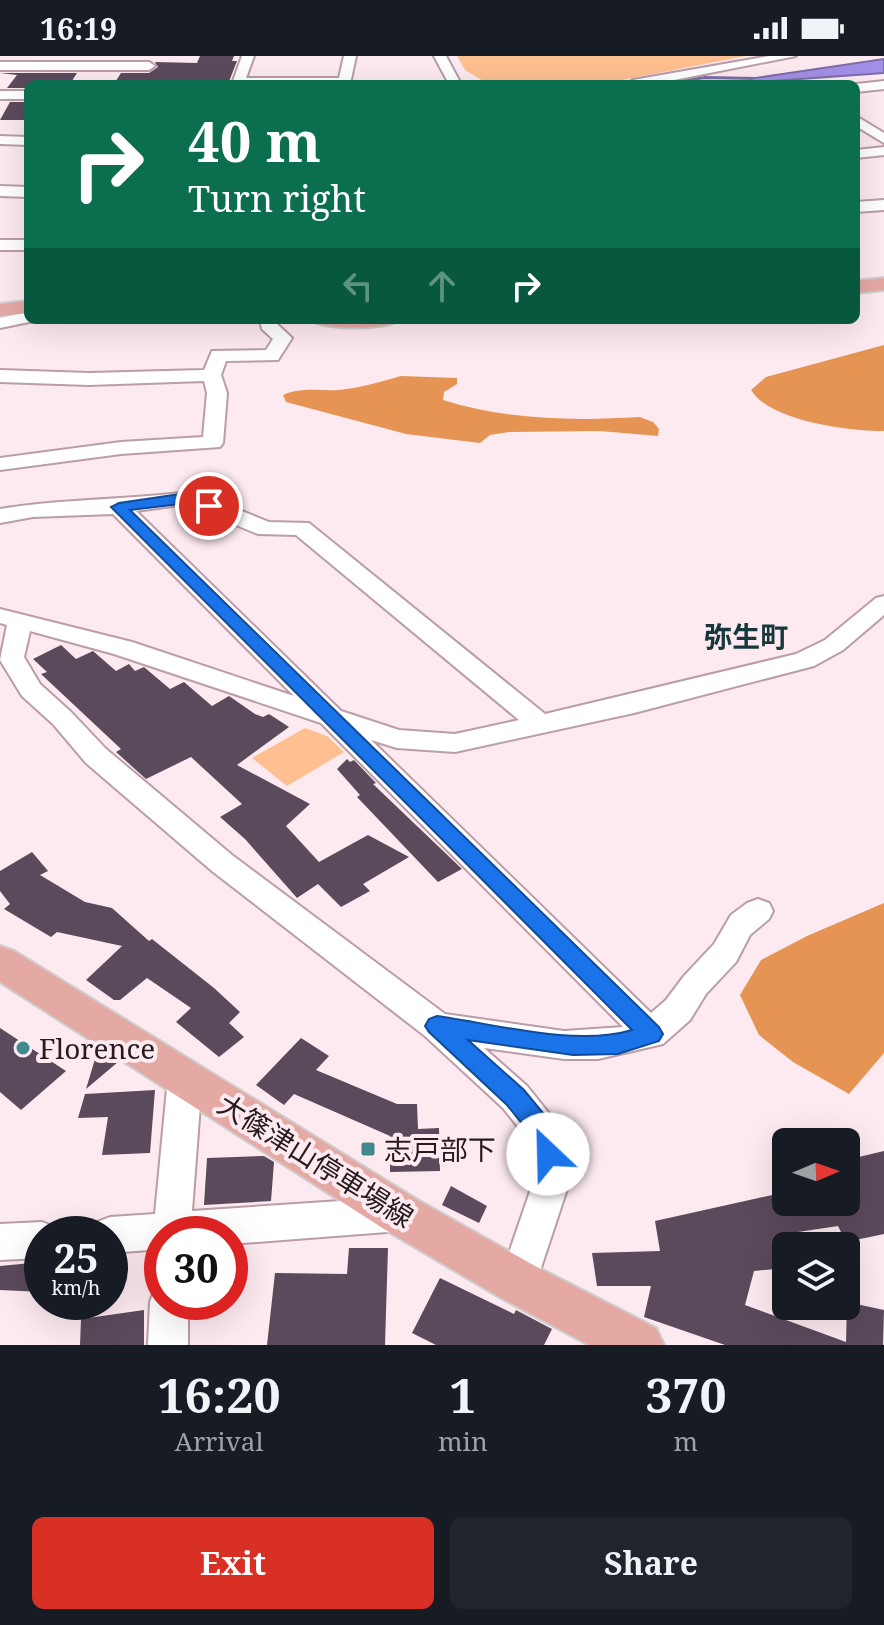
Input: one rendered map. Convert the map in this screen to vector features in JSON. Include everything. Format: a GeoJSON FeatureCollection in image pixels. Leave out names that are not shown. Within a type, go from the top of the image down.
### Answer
{"type":"FeatureCollection","features":[{"type":"Feature","properties":{"kind":"main road"},"geometry":{"type":"LineString","coordinates":[[860,287],[884,284]]}},
{"type":"Feature","properties":{"kind":"main road"},"geometry":{"type":"LineString","coordinates":[[0,310],[24,307]]}},
{"type":"Feature","properties":{"kind":"main road","name":"大篠津山停車場線"},"geometry":{"type":"LineString","coordinates":[[0,962],[400,1214],[518,1282],[639,1345]]}},
{"type":"Feature","properties":{"kind":"street"},"geometry":{"type":"LineString","coordinates":[[239,80],[248,56]]}},
{"type":"Feature","properties":{"kind":"street"},"geometry":{"type":"LineString","coordinates":[[345,80],[350,56]]}},
{"type":"Feature","properties":{"kind":"street"},"geometry":{"type":"LineString","coordinates":[[440,56],[453,80]]}},
{"type":"Feature","properties":{"kind":"street"},"geometry":{"type":"LineString","coordinates":[[655,80],[790,56]]}},
{"type":"Feature","properties":{"kind":"street"},"geometry":{"type":"LineString","coordinates":[[0,66],[152,61]]}},
{"type":"Feature","properties":{"kind":"street"},"geometry":{"type":"LineString","coordinates":[[141,80],[152,61]]}},
{"type":"Feature","properties":{"kind":"street"},"geometry":{"type":"LineString","coordinates":[[860,88],[884,85]]}},
{"type":"Feature","properties":{"kind":"street"},"geometry":{"type":"LineString","coordinates":[[0,95],[24,95]]}},
{"type":"Feature","properties":{"kind":"street"},"geometry":{"type":"LineString","coordinates":[[861,116],[884,139]]}},
{"type":"Feature","properties":{"kind":"street"},"geometry":{"type":"LineString","coordinates":[[0,140],[24,141]]}},
{"type":"Feature","properties":{"kind":"street"},"geometry":{"type":"LineString","coordinates":[[860,154],[884,151]]}},
{"type":"Feature","properties":{"kind":"street"},"geometry":{"type":"LineString","coordinates":[[0,191],[24,192]]}},
{"type":"Feature","properties":{"kind":"street"},"geometry":{"type":"LineString","coordinates":[[0,245],[24,245]]}},
{"type":"Feature","properties":{"kind":"street"},"geometry":{"type":"LineString","coordinates":[[0,323],[24,318]]}},
{"type":"Feature","properties":{"kind":"street"},"geometry":{"type":"LineString","coordinates":[[0,464],[121,448],[213,443],[217,393],[212,375],[219,355],[271,356],[283,338],[268,324]]}},
{"type":"Feature","properties":{"kind":"street"},"geometry":{"type":"LineString","coordinates":[[0,376],[89,379],[212,375]]}},
{"type":"Feature","properties":{"kind":"street"},"geometry":{"type":"LineString","coordinates":[[0,516],[33,510],[119,507],[180,499],[209,506],[266,529],[301,528],[539,723]]}},
{"type":"Feature","properties":{"kind":"street"},"geometry":{"type":"LineString","coordinates":[[119,507],[651,1034]]}},
{"type":"Feature","properties":{"kind":"street"},"geometry":{"type":"LineString","coordinates":[[518,1282],[553,1177],[543,1132],[515,1097],[437,1026],[222,863],[96,756],[62,718],[31,690],[11,657],[10,619],[123,648],[397,739],[455,743],[634,704],[805,660],[834,645],[884,603]]}},
{"type":"Feature","properties":{"kind":"street"},"geometry":{"type":"LineString","coordinates":[[437,1026],[573,1045],[618,1044],[651,1034],[677,1012],[695,985],[727,950],[738,925],[758,911]]}},
{"type":"Feature","properties":{"kind":"street"},"geometry":{"type":"LineString","coordinates":[[173,1216],[185,1078]]}},
{"type":"Feature","properties":{"kind":"street"},"geometry":{"type":"LineString","coordinates":[[248,1226],[400,1214]]}},
{"type":"Feature","properties":{"kind":"street"},"geometry":{"type":"LineString","coordinates":[[0,1242],[24,1241]]}},
{"type":"Feature","properties":{"kind":"street"},"geometry":{"type":"LineString","coordinates":[[168,1345],[169,1320]]}},
{"type":"Feature","properties":{"kind":"shaded area"},"geometry":{"type":"Polygon","coordinates":[[[457,56],[746,56],[622,80],[481,80],[465,70],[457,56]]]}},
{"type":"Feature","properties":{"kind":"shaded area"},"geometry":{"type":"Polygon","coordinates":[[[884,59],[884,73],[787,80],[685,80],[705,77],[756,78],[884,59]]]}},
{"type":"Feature","properties":{"kind":"shaded area"},"geometry":{"type":"Polygon","coordinates":[[[884,345],[884,431],[831,426],[792,417],[761,401],[751,390],[766,377],[884,345]]]}},
{"type":"Feature","properties":{"kind":"shaded area"},"geometry":{"type":"Polygon","coordinates":[[[401,376],[457,378],[457,384],[444,392],[443,400],[467,407],[540,418],[640,417],[653,422],[659,429],[658,436],[600,431],[509,432],[490,435],[480,443],[406,434],[286,402],[283,395],[304,390],[347,389],[401,376]]]}},
{"type":"Feature","properties":{"kind":"shaded area"},"geometry":{"type":"Polygon","coordinates":[[[305,728],[327,736],[344,752],[287,786],[252,758],[305,728]]]}},
{"type":"Feature","properties":{"kind":"shaded area"},"geometry":{"type":"Polygon","coordinates":[[[884,903],[884,1053],[849,1094],[793,1062],[759,1035],[740,995],[761,960],[807,936],[884,903]]]}},
{"type":"Feature","properties":{"kind":"building"},"geometry":{"type":"Polygon","coordinates":[[[200,56],[234,56],[232,61],[237,61],[230,80],[117,80],[121,73],[149,73],[158,67],[155,62],[197,63],[200,56]]]}},
{"type":"Feature","properties":{"kind":"building"},"geometry":{"type":"Polygon","coordinates":[[[0,73],[77,73],[73,80],[24,80],[24,88],[7,88],[17,75],[0,73]]]}},
{"type":"Feature","properties":{"kind":"building"},"geometry":{"type":"Polygon","coordinates":[[[10,102],[24,102],[24,120],[0,120],[10,102]]]}},
{"type":"Feature","properties":{"kind":"building"},"geometry":{"type":"Polygon","coordinates":[[[61,645],[76,659],[93,651],[116,671],[129,664],[135,671],[144,667],[170,689],[184,682],[212,706],[229,696],[255,714],[263,717],[269,714],[289,727],[237,765],[310,804],[286,826],[319,862],[368,835],[409,857],[363,884],[370,891],[341,907],[318,884],[297,898],[245,839],[220,817],[242,804],[191,757],[146,779],[116,752],[121,749],[41,674],[47,672],[33,659],[61,645]]]}},
{"type":"Feature","properties":{"kind":"building"},"geometry":{"type":"Polygon","coordinates":[[[347,759],[350,762],[354,760],[376,783],[373,784],[462,869],[438,882],[357,797],[360,795],[337,769],[347,759]]]}},
{"type":"Feature","properties":{"kind":"building"},"geometry":{"type":"Polygon","coordinates":[[[32,852],[48,871],[40,875],[85,902],[112,908],[149,941],[152,939],[214,988],[240,1012],[229,1023],[244,1037],[219,1057],[176,1022],[191,1008],[147,978],[120,1000],[114,1000],[86,980],[122,946],[57,932],[51,937],[4,909],[10,904],[0,891],[0,871],[32,852]]]}},
{"type":"Feature","properties":{"kind":"building"},"geometry":{"type":"Polygon","coordinates":[[[0,1028],[66,1071],[21,1110],[0,1092],[0,1028]]]}},
{"type":"Feature","properties":{"kind":"building"},"geometry":{"type":"Polygon","coordinates":[[[301,1038],[329,1056],[316,1070],[397,1104],[417,1104],[418,1129],[439,1128],[440,1171],[390,1172],[390,1136],[294,1094],[284,1105],[256,1085],[301,1038]]]}},
{"type":"Feature","properties":{"kind":"building"},"geometry":{"type":"Polygon","coordinates":[[[98,1049],[118,1062],[86,1089],[98,1049]]]}},
{"type":"Feature","properties":{"kind":"building"},"geometry":{"type":"Polygon","coordinates":[[[155,1090],[150,1153],[102,1155],[108,1117],[78,1118],[85,1094],[155,1090]]]}},
{"type":"Feature","properties":{"kind":"building"},"geometry":{"type":"Polygon","coordinates":[[[884,1151],[884,1234],[860,1239],[860,1232],[841,1232],[838,1226],[772,1232],[772,1269],[754,1271],[745,1305],[772,1315],[772,1320],[786,1320],[846,1342],[847,1320],[860,1320],[860,1305],[884,1310],[883,1345],[725,1345],[644,1317],[651,1286],[597,1286],[592,1253],[660,1251],[655,1221],[772,1195],[772,1216],[860,1216],[860,1157],[884,1151]]]}},
{"type":"Feature","properties":{"kind":"building"},"geometry":{"type":"Polygon","coordinates":[[[264,1156],[274,1162],[271,1201],[204,1205],[207,1158],[264,1156]]]}},
{"type":"Feature","properties":{"kind":"building"},"geometry":{"type":"Polygon","coordinates":[[[451,1186],[487,1206],[479,1223],[442,1205],[451,1186]]]}},
{"type":"Feature","properties":{"kind":"building"},"geometry":{"type":"Polygon","coordinates":[[[349,1248],[388,1248],[385,1345],[267,1345],[275,1273],[347,1274],[349,1248]]]}},
{"type":"Feature","properties":{"kind":"building"},"geometry":{"type":"Polygon","coordinates":[[[24,1264],[24,1291],[0,1290],[0,1266],[24,1264]]]}},
{"type":"Feature","properties":{"kind":"building"},"geometry":{"type":"Polygon","coordinates":[[[440,1278],[552,1329],[544,1345],[436,1345],[412,1333],[440,1278]]]}},
{"type":"Feature","properties":{"kind":"building"},"geometry":{"type":"Polygon","coordinates":[[[144,1310],[144,1345],[80,1345],[81,1320],[128,1320],[128,1312],[144,1310]]]}},
{"type":"Feature","properties":{"kind":"place","name":"Florence"},"geometry":{"type":"Point","coordinates":[23,1048]}},
{"type":"Feature","properties":{"kind":"place","name":"志戸部下"},"geometry":{"type":"Point","coordinates":[368,1149]}},
{"type":"Feature","properties":{"kind":"district","name":"弥生町"},"geometry":{"type":"Point","coordinates":[746,636]}},
{"type":"Feature","properties":{"kind":"route"},"geometry":{"type":"LineString","coordinates":[[209,506],[180,499],[119,507],[651,1034],[618,1044],[573,1045],[437,1026],[515,1097],[543,1132],[548,1154]]}}]}
